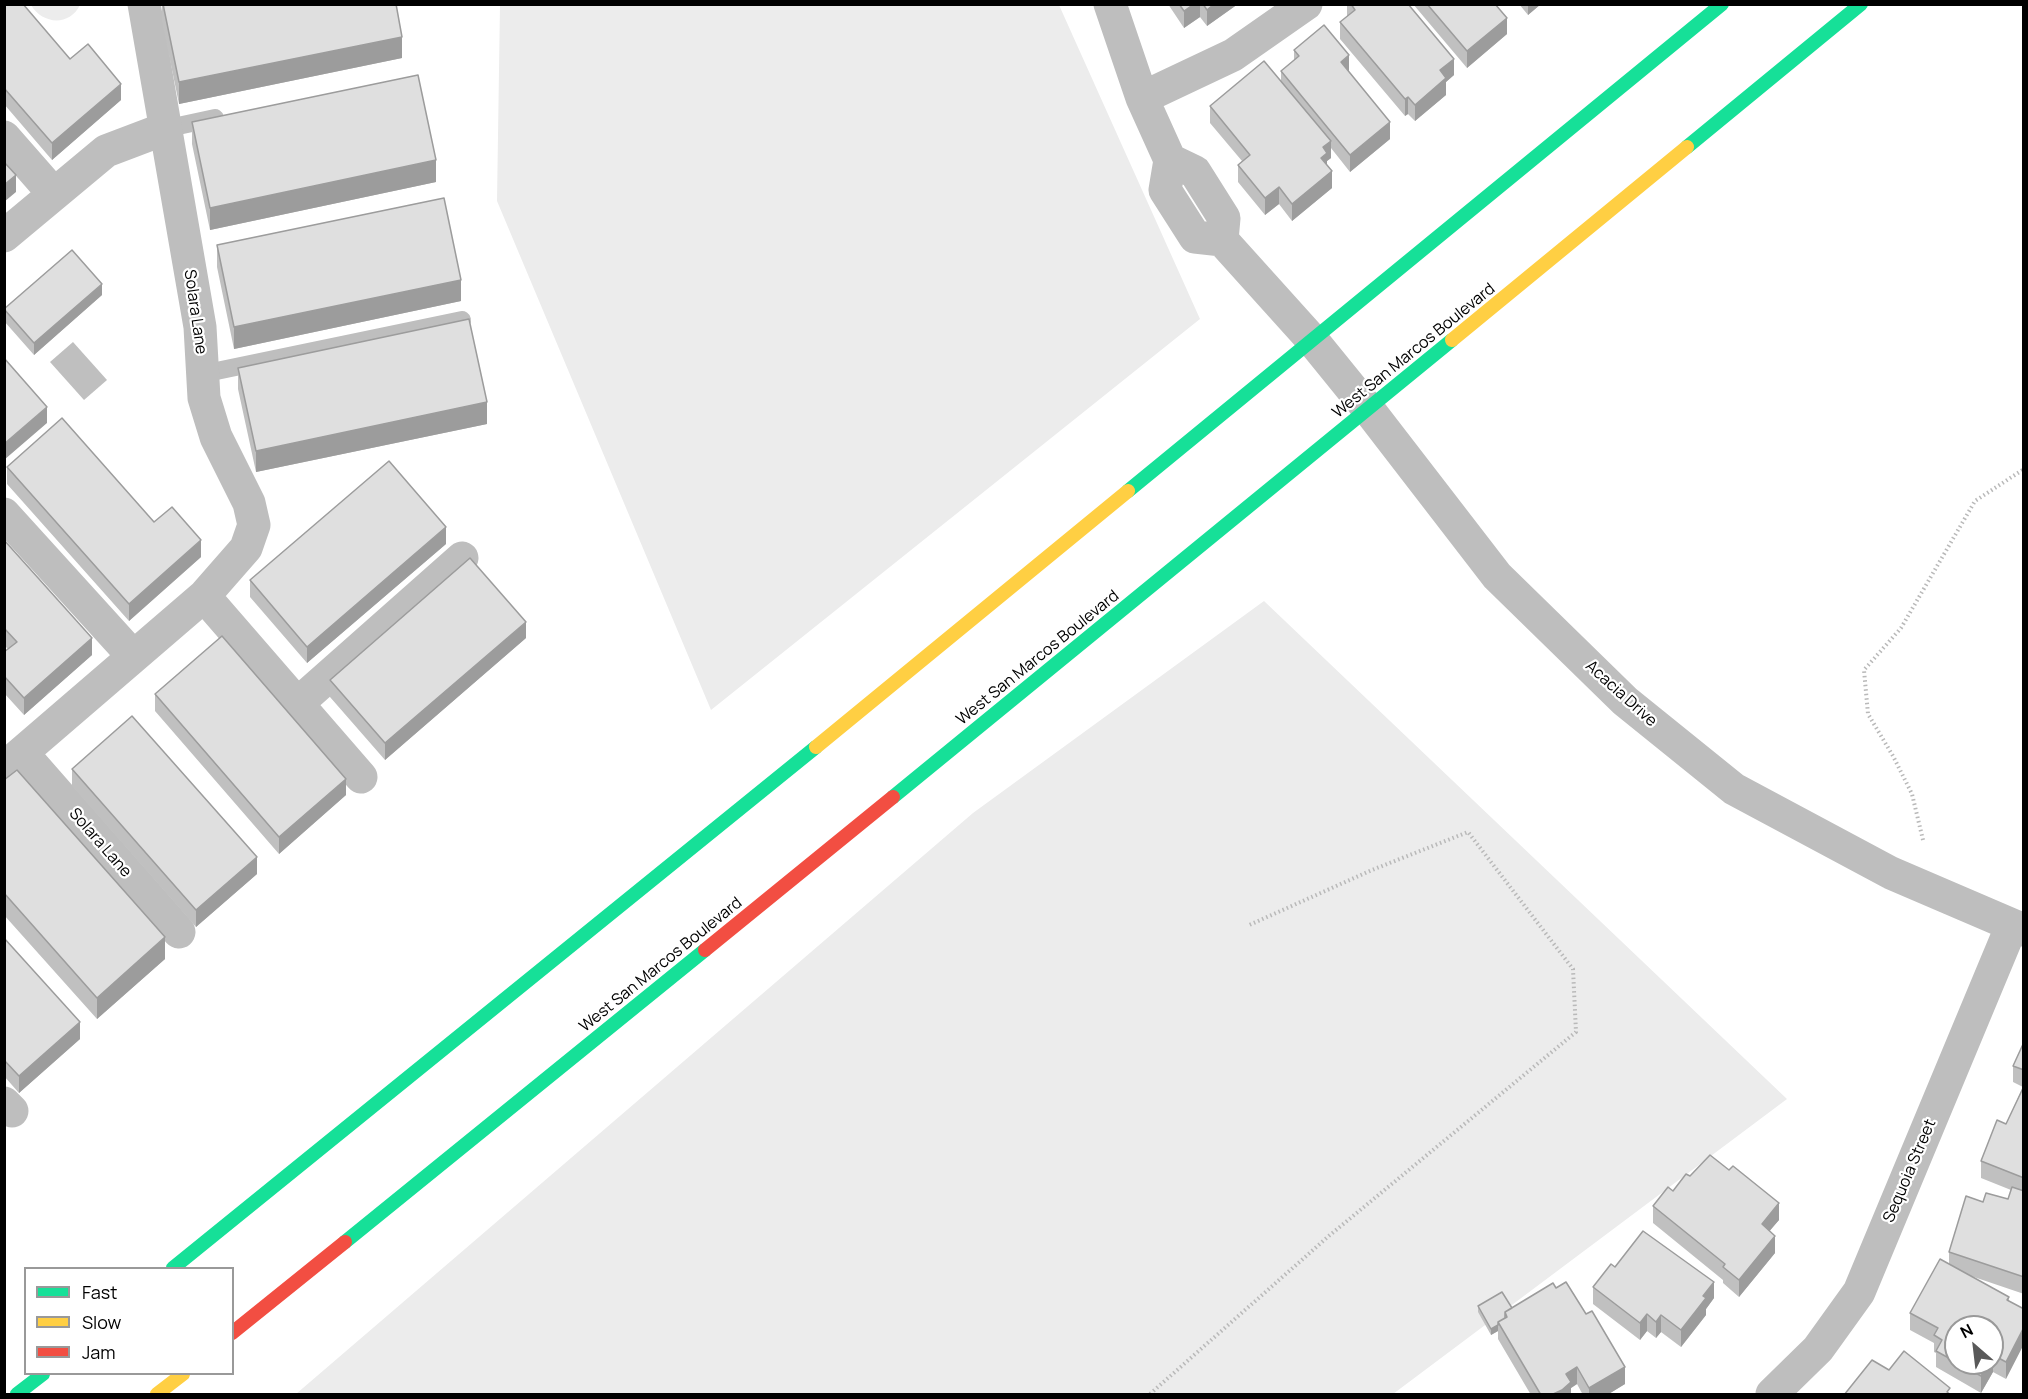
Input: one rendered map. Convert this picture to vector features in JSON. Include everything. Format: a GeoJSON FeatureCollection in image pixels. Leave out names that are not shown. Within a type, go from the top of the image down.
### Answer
{"type":"FeatureCollection","features":[{"type":"Feature","properties":{"kind":"main road"},"geometry":{"type":"LineString","coordinates":[[174,1267],[1312,341],[1722,4]]}},
{"type":"Feature","properties":{"kind":"main road","name":"West San Marcos Boulevard"},"geometry":{"type":"LineString","coordinates":[[234,1331],[1369,410],[1861,4]]}},
{"type":"Feature","properties":{"kind":"main road"},"geometry":{"type":"LineString","coordinates":[[17,1395],[42,1375]]}},
{"type":"Feature","properties":{"kind":"main road"},"geometry":{"type":"LineString","coordinates":[[157,1395],[182,1375]]}},
{"type":"Feature","properties":{"kind":"street","name":"Solara Lane"},"geometry":{"type":"LineString","coordinates":[[144,4],[200,327],[204,399],[216,436],[249,503],[254,525],[246,548],[204,596],[13,761],[179,932]]}},
{"type":"Feature","properties":{"kind":"street"},"geometry":{"type":"LineString","coordinates":[[1110,4],[1142,98],[1233,55],[1305,4]]}},
{"type":"Feature","properties":{"kind":"street","name":"Acacia Drive"},"geometry":{"type":"LineString","coordinates":[[1142,98],[1170,160],[1195,172],[1224,218],[1222,240],[1312,341],[1369,410],[1497,576],[1625,701],[1734,789],[1891,873],[2018,927]]}},
{"type":"Feature","properties":{"kind":"street"},"geometry":{"type":"LineString","coordinates":[[4,236],[106,152],[164,129]]}},
{"type":"Feature","properties":{"kind":"street"},"geometry":{"type":"LineString","coordinates":[[4,138],[54,194]]}},
{"type":"Feature","properties":{"kind":"street"},"geometry":{"type":"LineString","coordinates":[[4,514],[133,656]]}},
{"type":"Feature","properties":{"kind":"street"},"geometry":{"type":"LineString","coordinates":[[297,704],[462,558]]}},
{"type":"Feature","properties":{"kind":"street"},"geometry":{"type":"LineString","coordinates":[[204,596],[361,777]]}},
{"type":"Feature","properties":{"kind":"street","name":"Sequoia Street"},"geometry":{"type":"LineString","coordinates":[[1772,1395],[1818,1349],[1859,1292],[2018,927]]}},
{"type":"Feature","properties":{"kind":"lane"},"geometry":{"type":"LineString","coordinates":[[164,129],[234,114]]}},
{"type":"Feature","properties":{"kind":"lane"},"geometry":{"type":"LineString","coordinates":[[202,374],[462,320]]}},
{"type":"Feature","properties":{"kind":"path"},"geometry":{"type":"LineString","coordinates":[[1923,840],[1912,794],[1868,714],[1864,670],[1901,628],[1976,501],[2024,470]]}},
{"type":"Feature","properties":{"kind":"path"},"geometry":{"type":"LineString","coordinates":[[1150,1395],[1330,1235],[1576,1032],[1573,969],[1468,832],[1371,870],[1247,926]]}},
{"type":"Feature","properties":{"kind":"shaded area"},"geometry":{"type":"Polygon","coordinates":[[[31,5],[80,5],[69,17],[56,20],[42,16],[31,5]]]}},
{"type":"Feature","properties":{"kind":"shaded area"},"geometry":{"type":"Polygon","coordinates":[[[500,5],[1059,5],[1200,319],[711,710],[497,201],[500,5]]]}},
{"type":"Feature","properties":{"kind":"shaded area"},"geometry":{"type":"Polygon","coordinates":[[[73,342],[107,380],[84,400],[50,362],[73,342]]]}},
{"type":"Feature","properties":{"kind":"shaded area"},"geometry":{"type":"Polygon","coordinates":[[[1264,601],[1787,1099],[1393,1394],[296,1394],[973,813],[1264,601]]]}},
{"type":"Feature","properties":{"kind":"building"},"geometry":{"type":"Polygon","coordinates":[[[4,4],[23,4],[70,59],[88,44],[121,84],[52,143],[4,88],[4,4]]]}},
{"type":"Feature","properties":{"kind":"building"},"geometry":{"type":"Polygon","coordinates":[[[163,4],[396,4],[402,37],[179,82],[163,4]]]}},
{"type":"Feature","properties":{"kind":"building"},"geometry":{"type":"Polygon","coordinates":[[[1179,4],[1194,4],[1184,11],[1179,4]]]}},
{"type":"Feature","properties":{"kind":"building"},"geometry":{"type":"Polygon","coordinates":[[[1203,4],[1214,4],[1207,10],[1203,4]]]}},
{"type":"Feature","properties":{"kind":"building"},"geometry":{"type":"Polygon","coordinates":[[[1351,4],[1408,4],[1454,59],[1440,70],[1446,78],[1415,105],[1408,97],[1405,99],[1340,22],[1355,10],[1351,4]]]}},
{"type":"Feature","properties":{"kind":"building"},"geometry":{"type":"Polygon","coordinates":[[[1427,4],[1495,4],[1507,18],[1467,51],[1427,4]]]}},
{"type":"Feature","properties":{"kind":"building"},"geometry":{"type":"Polygon","coordinates":[[[1324,25],[1349,55],[1341,62],[1390,122],[1350,155],[1281,71],[1299,56],[1294,50],[1324,25]]]}},
{"type":"Feature","properties":{"kind":"building"},"geometry":{"type":"Polygon","coordinates":[[[1264,61],[1331,141],[1323,147],[1327,153],[1321,158],[1332,171],[1292,204],[1279,187],[1265,198],[1238,165],[1250,155],[1210,106],[1264,61]]]}},
{"type":"Feature","properties":{"kind":"building"},"geometry":{"type":"Polygon","coordinates":[[[418,75],[436,160],[210,208],[192,122],[418,75]]]}},
{"type":"Feature","properties":{"kind":"building"},"geometry":{"type":"Polygon","coordinates":[[[4,162],[16,175],[4,185],[4,162]]]}},
{"type":"Feature","properties":{"kind":"building"},"geometry":{"type":"Polygon","coordinates":[[[444,198],[461,280],[234,327],[217,245],[444,198]]]}},
{"type":"Feature","properties":{"kind":"building"},"geometry":{"type":"Polygon","coordinates":[[[72,250],[102,284],[34,343],[4,309],[72,250]]]}},
{"type":"Feature","properties":{"kind":"building"},"geometry":{"type":"Polygon","coordinates":[[[469,319],[487,402],[256,451],[238,368],[469,319]]]}},
{"type":"Feature","properties":{"kind":"building"},"geometry":{"type":"Polygon","coordinates":[[[4,358],[47,407],[4,444],[4,358]]]}},
{"type":"Feature","properties":{"kind":"building"},"geometry":{"type":"Polygon","coordinates":[[[62,418],[154,522],[172,507],[201,540],[129,604],[7,467],[62,418]]]}},
{"type":"Feature","properties":{"kind":"building"},"geometry":{"type":"Polygon","coordinates":[[[389,461],[446,527],[307,647],[250,580],[389,461]]]}},
{"type":"Feature","properties":{"kind":"building"},"geometry":{"type":"Polygon","coordinates":[[[4,540],[92,638],[24,698],[4,676],[4,652],[17,642],[4,628],[4,540]]]}},
{"type":"Feature","properties":{"kind":"building"},"geometry":{"type":"Polygon","coordinates":[[[470,558],[526,622],[385,743],[330,680],[470,558]]]}},
{"type":"Feature","properties":{"kind":"building"},"geometry":{"type":"Polygon","coordinates":[[[222,636],[346,779],[279,837],[155,694],[222,636]]]}},
{"type":"Feature","properties":{"kind":"building"},"geometry":{"type":"Polygon","coordinates":[[[132,716],[257,857],[196,910],[72,769],[132,716]]]}},
{"type":"Feature","properties":{"kind":"building"},"geometry":{"type":"Polygon","coordinates":[[[17,770],[165,937],[97,998],[4,893],[4,780],[17,770]]]}},
{"type":"Feature","properties":{"kind":"building"},"geometry":{"type":"Polygon","coordinates":[[[4,938],[80,1022],[19,1076],[4,1060],[4,938]]]}},
{"type":"Feature","properties":{"kind":"building"},"geometry":{"type":"Polygon","coordinates":[[[2024,1042],[2024,1070],[2013,1066],[2024,1042]]]}},
{"type":"Feature","properties":{"kind":"building"},"geometry":{"type":"Polygon","coordinates":[[[2024,1086],[2024,1178],[1981,1161],[1997,1120],[2006,1124],[2024,1086]]]}},
{"type":"Feature","properties":{"kind":"building"},"geometry":{"type":"Polygon","coordinates":[[[1710,1155],[1729,1170],[1733,1166],[1779,1203],[1762,1224],[1775,1236],[1739,1280],[1723,1267],[1725,1264],[1653,1206],[1668,1187],[1673,1191],[1686,1174],[1690,1176],[1710,1155]]]}},
{"type":"Feature","properties":{"kind":"building"},"geometry":{"type":"Polygon","coordinates":[[[2012,1187],[2024,1191],[2024,1277],[1949,1252],[1966,1196],[1983,1202],[1986,1193],[2008,1199],[2012,1187]]]}},
{"type":"Feature","properties":{"kind":"building"},"geometry":{"type":"Polygon","coordinates":[[[1643,1231],[1714,1282],[1703,1296],[1706,1298],[1681,1330],[1661,1315],[1656,1322],[1647,1314],[1640,1323],[1593,1287],[1611,1264],[1615,1267],[1643,1231]]]}},
{"type":"Feature","properties":{"kind":"building"},"geometry":{"type":"Polygon","coordinates":[[[1940,1259],[2009,1297],[2007,1300],[2024,1309],[2024,1327],[2006,1362],[2004,1361],[2004,1315],[1944,1315],[1944,1355],[1936,1351],[1942,1340],[1934,1335],[1938,1328],[1910,1313],[1940,1259]]]}},
{"type":"Feature","properties":{"kind":"building"},"geometry":{"type":"Polygon","coordinates":[[[1566,1282],[1586,1314],[1592,1311],[1625,1367],[1589,1388],[1577,1367],[1566,1374],[1571,1382],[1562,1390],[1551,1395],[1541,1395],[1498,1322],[1507,1317],[1505,1312],[1553,1283],[1556,1288],[1566,1282]]]}},
{"type":"Feature","properties":{"kind":"building"},"geometry":{"type":"Polygon","coordinates":[[[1502,1292],[1512,1308],[1505,1312],[1505,1318],[1498,1322],[1498,1325],[1491,1329],[1478,1306],[1502,1292]]]}},
{"type":"Feature","properties":{"kind":"building"},"geometry":{"type":"Polygon","coordinates":[[[1904,1351],[1950,1388],[1947,1392],[1951,1395],[1844,1395],[1872,1360],[1889,1370],[1904,1351]]]}},
{"type":"Feature","properties":{"kind":"traffic: fast"},"geometry":{"type":"LineString","coordinates":[[1128,491],[1722,4]]}},
{"type":"Feature","properties":{"kind":"traffic: fast"},"geometry":{"type":"LineString","coordinates":[[1687,147],[1861,4]]}},
{"type":"Feature","properties":{"kind":"traffic: fast"},"geometry":{"type":"LineString","coordinates":[[893,797],[1452,340]]}},
{"type":"Feature","properties":{"kind":"traffic: fast"},"geometry":{"type":"LineString","coordinates":[[174,1267],[816,747]]}},
{"type":"Feature","properties":{"kind":"traffic: fast"},"geometry":{"type":"LineString","coordinates":[[345,1242],[705,950]]}},
{"type":"Feature","properties":{"kind":"traffic: fast"},"geometry":{"type":"LineString","coordinates":[[17,1394],[42,1375]]}},
{"type":"Feature","properties":{"kind":"traffic: slow"},"geometry":{"type":"LineString","coordinates":[[1452,340],[1687,147]]}},
{"type":"Feature","properties":{"kind":"traffic: slow"},"geometry":{"type":"LineString","coordinates":[[816,747],[1128,491]]}},
{"type":"Feature","properties":{"kind":"traffic: slow"},"geometry":{"type":"LineString","coordinates":[[157,1394],[182,1375]]}},
{"type":"Feature","properties":{"kind":"traffic: jam"},"geometry":{"type":"LineString","coordinates":[[705,950],[893,797]]}},
{"type":"Feature","properties":{"kind":"traffic: jam"},"geometry":{"type":"LineString","coordinates":[[234,1331],[345,1242]]}}]}
